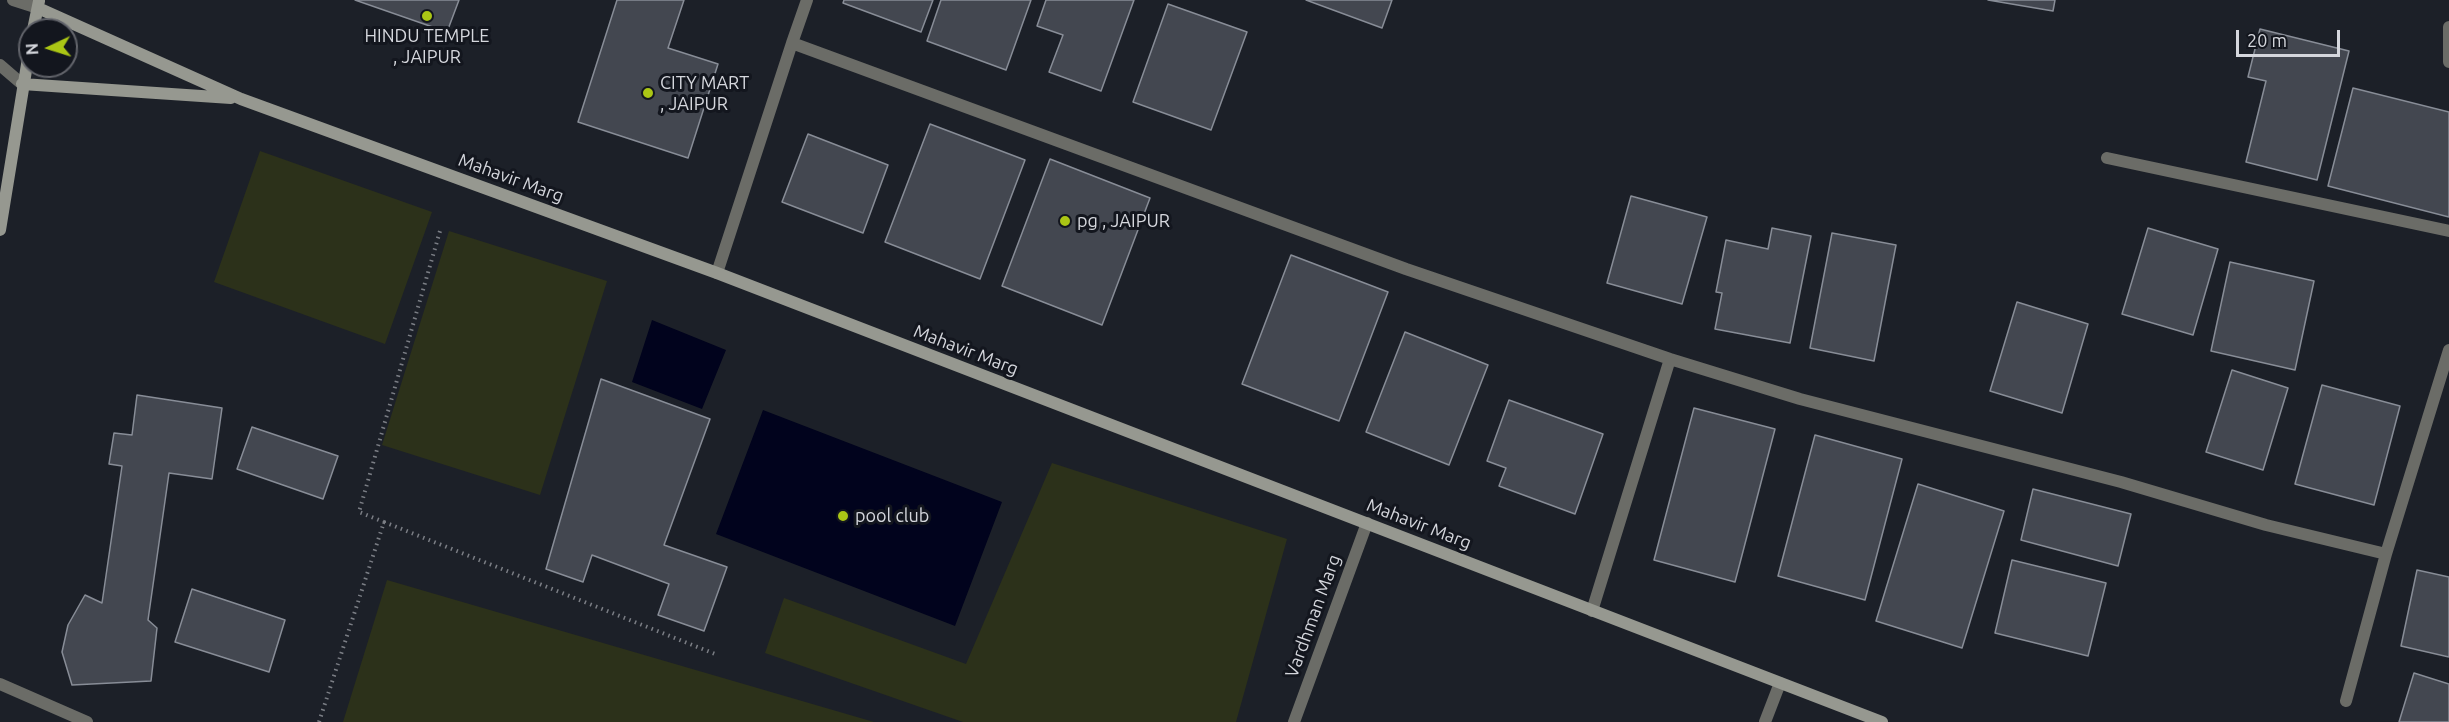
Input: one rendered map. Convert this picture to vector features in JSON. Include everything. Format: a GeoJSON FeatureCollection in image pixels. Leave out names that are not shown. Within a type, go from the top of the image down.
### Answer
{"type":"FeatureCollection","features":[{"type":"Feature","properties":{"kind":"street"},"geometry":{"type":"LineString","coordinates":[[13,0],[38,4]]}},
{"type":"Feature","properties":{"kind":"street"},"geometry":{"type":"LineString","coordinates":[[717,273],[807,0]]}},
{"type":"Feature","properties":{"kind":"street","name":"Mahavir Marg"},"geometry":{"type":"LineString","coordinates":[[38,4],[241,99],[717,273],[1882,722]]}},
{"type":"Feature","properties":{"kind":"street"},"geometry":{"type":"LineString","coordinates":[[2449,27],[2449,62]]}},
{"type":"Feature","properties":{"kind":"street"},"geometry":{"type":"LineString","coordinates":[[792,43],[1406,269],[1670,359],[1800,399],[2121,482],[2266,525],[2386,554]]}},
{"type":"Feature","properties":{"kind":"street"},"geometry":{"type":"LineString","coordinates":[[0,65],[22,84],[241,99]]}},
{"type":"Feature","properties":{"kind":"street"},"geometry":{"type":"LineString","coordinates":[[0,230],[23,78]]}},
{"type":"Feature","properties":{"kind":"street"},"geometry":{"type":"LineString","coordinates":[[2107,158],[2449,231]]}},
{"type":"Feature","properties":{"kind":"street"},"geometry":{"type":"LineString","coordinates":[[2346,700],[2386,554],[2449,350]]}},
{"type":"Feature","properties":{"kind":"street"},"geometry":{"type":"LineString","coordinates":[[1592,611],[1670,359]]}},
{"type":"Feature","properties":{"kind":"street","name":"Vardhman Marg"},"geometry":{"type":"LineString","coordinates":[[1294,722],[1367,523]]}},
{"type":"Feature","properties":{"kind":"street"},"geometry":{"type":"LineString","coordinates":[[1765,722],[1780,683]]}},
{"type":"Feature","properties":{"kind":"street"},"geometry":{"type":"LineString","coordinates":[[4,685],[87,722]]}},
{"type":"Feature","properties":{"kind":"path"},"geometry":{"type":"LineString","coordinates":[[440,231],[359,512],[715,654]]}},
{"type":"Feature","properties":{"kind":"path"},"geometry":{"type":"LineString","coordinates":[[319,722],[384,522]]}},
{"type":"Feature","properties":{"kind":"green space"},"geometry":{"type":"Polygon","coordinates":[[[260,151],[432,212],[385,344],[214,282],[260,151]]]}},
{"type":"Feature","properties":{"kind":"green space"},"geometry":{"type":"Polygon","coordinates":[[[449,231],[607,281],[540,495],[382,445],[449,231]]]}},
{"type":"Feature","properties":{"kind":"green space"},"geometry":{"type":"Polygon","coordinates":[[[1052,463],[1287,539],[1236,722],[963,722],[765,653],[784,598],[966,664],[1052,463]]]}},
{"type":"Feature","properties":{"kind":"green space"},"geometry":{"type":"Polygon","coordinates":[[[387,580],[874,722],[343,722],[387,580]]]}},
{"type":"Feature","properties":{"kind":"water"},"geometry":{"type":"Polygon","coordinates":[[[652,320],[726,350],[702,409],[632,382],[652,320]]]}},
{"type":"Feature","properties":{"kind":"water"},"geometry":{"type":"Polygon","coordinates":[[[763,410],[1002,502],[955,626],[716,534],[763,410]]]}},
{"type":"Feature","properties":{"kind":"building","name":"HINDU TEMPLE , JAIPUR"},"geometry":{"type":"Polygon","coordinates":[[[355,0],[459,0],[447,32],[355,0]]]}},
{"type":"Feature","properties":{"kind":"building","name":"CITY MART , JAIPUR"},"geometry":{"type":"Polygon","coordinates":[[[617,0],[684,0],[668,48],[718,64],[688,158],[578,122],[617,0]]]}},
{"type":"Feature","properties":{"kind":"building"},"geometry":{"type":"Polygon","coordinates":[[[844,0],[933,0],[921,32],[843,3],[844,0]]]}},
{"type":"Feature","properties":{"kind":"building"},"geometry":{"type":"Polygon","coordinates":[[[941,0],[1031,0],[1006,70],[927,41],[941,0]]]}},
{"type":"Feature","properties":{"kind":"building"},"geometry":{"type":"Polygon","coordinates":[[[1046,0],[1134,0],[1101,91],[1049,72],[1063,35],[1037,26],[1046,0]]]}},
{"type":"Feature","properties":{"kind":"building"},"geometry":{"type":"Polygon","coordinates":[[[1306,0],[1392,0],[1382,28],[1306,0]]]}},
{"type":"Feature","properties":{"kind":"building"},"geometry":{"type":"Polygon","coordinates":[[[1988,0],[2055,0],[2053,11],[1988,0]]]}},
{"type":"Feature","properties":{"kind":"building"},"geometry":{"type":"Polygon","coordinates":[[[1168,4],[1247,32],[1211,130],[1133,102],[1168,4]]]}},
{"type":"Feature","properties":{"kind":"building"},"geometry":{"type":"Polygon","coordinates":[[[2260,29],[2349,51],[2317,180],[2246,162],[2266,81],[2248,77],[2260,29]]]}},
{"type":"Feature","properties":{"kind":"building"},"geometry":{"type":"Polygon","coordinates":[[[2353,88],[2449,112],[2449,217],[2328,186],[2353,88]]]}},
{"type":"Feature","properties":{"kind":"building"},"geometry":{"type":"Polygon","coordinates":[[[930,124],[1025,160],[980,279],[885,242],[930,124]]]}},
{"type":"Feature","properties":{"kind":"building"},"geometry":{"type":"Polygon","coordinates":[[[808,134],[888,165],[863,233],[782,202],[808,134]]]}},
{"type":"Feature","properties":{"kind":"building"},"geometry":{"type":"Polygon","coordinates":[[[1050,159],[1150,198],[1102,325],[1002,286],[1050,159]]]}},
{"type":"Feature","properties":{"kind":"building"},"geometry":{"type":"Polygon","coordinates":[[[1631,196],[1707,217],[1682,304],[1607,283],[1631,196]]]}},
{"type":"Feature","properties":{"kind":"building"},"geometry":{"type":"Polygon","coordinates":[[[1772,228],[1811,236],[1790,343],[1715,329],[1722,293],[1716,292],[1726,240],[1768,249],[1772,228]]]}},
{"type":"Feature","properties":{"kind":"building"},"geometry":{"type":"Polygon","coordinates":[[[2148,228],[2218,249],[2193,335],[2122,314],[2148,228]]]}},
{"type":"Feature","properties":{"kind":"building"},"geometry":{"type":"Polygon","coordinates":[[[1832,233],[1896,245],[1874,361],[1810,348],[1832,233]]]}},
{"type":"Feature","properties":{"kind":"building"},"geometry":{"type":"Polygon","coordinates":[[[1291,255],[1388,292],[1339,421],[1242,384],[1291,255]]]}},
{"type":"Feature","properties":{"kind":"building"},"geometry":{"type":"Polygon","coordinates":[[[2230,262],[2314,281],[2295,370],[2211,351],[2230,262]]]}},
{"type":"Feature","properties":{"kind":"building"},"geometry":{"type":"Polygon","coordinates":[[[2017,302],[2088,324],[2062,413],[1990,391],[2017,302]]]}},
{"type":"Feature","properties":{"kind":"building"},"geometry":{"type":"Polygon","coordinates":[[[1405,332],[1488,365],[1449,465],[1366,432],[1405,332]]]}},
{"type":"Feature","properties":{"kind":"building"},"geometry":{"type":"Polygon","coordinates":[[[2232,370],[2288,388],[2263,470],[2206,452],[2232,370]]]}},
{"type":"Feature","properties":{"kind":"building"},"geometry":{"type":"Polygon","coordinates":[[[601,379],[710,419],[664,545],[727,567],[704,631],[658,615],[669,584],[592,555],[583,582],[546,569],[601,379]]]}},
{"type":"Feature","properties":{"kind":"building"},"geometry":{"type":"Polygon","coordinates":[[[2322,385],[2400,406],[2374,505],[2295,484],[2322,385]]]}},
{"type":"Feature","properties":{"kind":"building"},"geometry":{"type":"Polygon","coordinates":[[[137,395],[222,408],[212,479],[169,473],[148,620],[157,628],[151,681],[72,685],[62,652],[68,625],[85,595],[102,603],[122,466],[109,464],[114,433],[132,435],[137,395]]]}},
{"type":"Feature","properties":{"kind":"building"},"geometry":{"type":"Polygon","coordinates":[[[1509,400],[1603,434],[1575,514],[1499,486],[1506,468],[1487,461],[1509,400]]]}},
{"type":"Feature","properties":{"kind":"building"},"geometry":{"type":"Polygon","coordinates":[[[1694,408],[1775,429],[1735,582],[1654,560],[1694,408]]]}},
{"type":"Feature","properties":{"kind":"building"},"geometry":{"type":"Polygon","coordinates":[[[252,427],[338,456],[323,499],[237,469],[252,427]]]}},
{"type":"Feature","properties":{"kind":"building"},"geometry":{"type":"Polygon","coordinates":[[[1815,435],[1902,459],[1865,600],[1778,576],[1815,435]]]}},
{"type":"Feature","properties":{"kind":"building"},"geometry":{"type":"Polygon","coordinates":[[[1918,484],[2004,511],[1962,648],[1876,621],[1918,484]]]}},
{"type":"Feature","properties":{"kind":"building"},"geometry":{"type":"Polygon","coordinates":[[[2033,489],[2131,514],[2118,566],[2021,540],[2033,489]]]}},
{"type":"Feature","properties":{"kind":"building"},"geometry":{"type":"Polygon","coordinates":[[[2012,560],[2106,583],[2088,656],[1995,633],[2012,560]]]}},
{"type":"Feature","properties":{"kind":"building"},"geometry":{"type":"Polygon","coordinates":[[[2417,570],[2449,577],[2449,657],[2401,646],[2417,570]]]}},
{"type":"Feature","properties":{"kind":"building"},"geometry":{"type":"Polygon","coordinates":[[[192,589],[285,620],[269,672],[175,642],[192,589]]]}},
{"type":"Feature","properties":{"kind":"building"},"geometry":{"type":"Polygon","coordinates":[[[2414,673],[2449,684],[2449,722],[2399,722],[2414,673]]]}},
{"type":"Feature","properties":{"kind":"place","name":"HINDU TEMPLE , JAIPUR"},"geometry":{"type":"Point","coordinates":[427,16]}},
{"type":"Feature","properties":{"kind":"place","name":"CITY MART , JAIPUR"},"geometry":{"type":"Point","coordinates":[648,93]}},
{"type":"Feature","properties":{"kind":"place","name":"pg , JAIPUR"},"geometry":{"type":"Point","coordinates":[1065,221]}},
{"type":"Feature","properties":{"kind":"place","name":"pool club"},"geometry":{"type":"Point","coordinates":[843,516]}}]}
